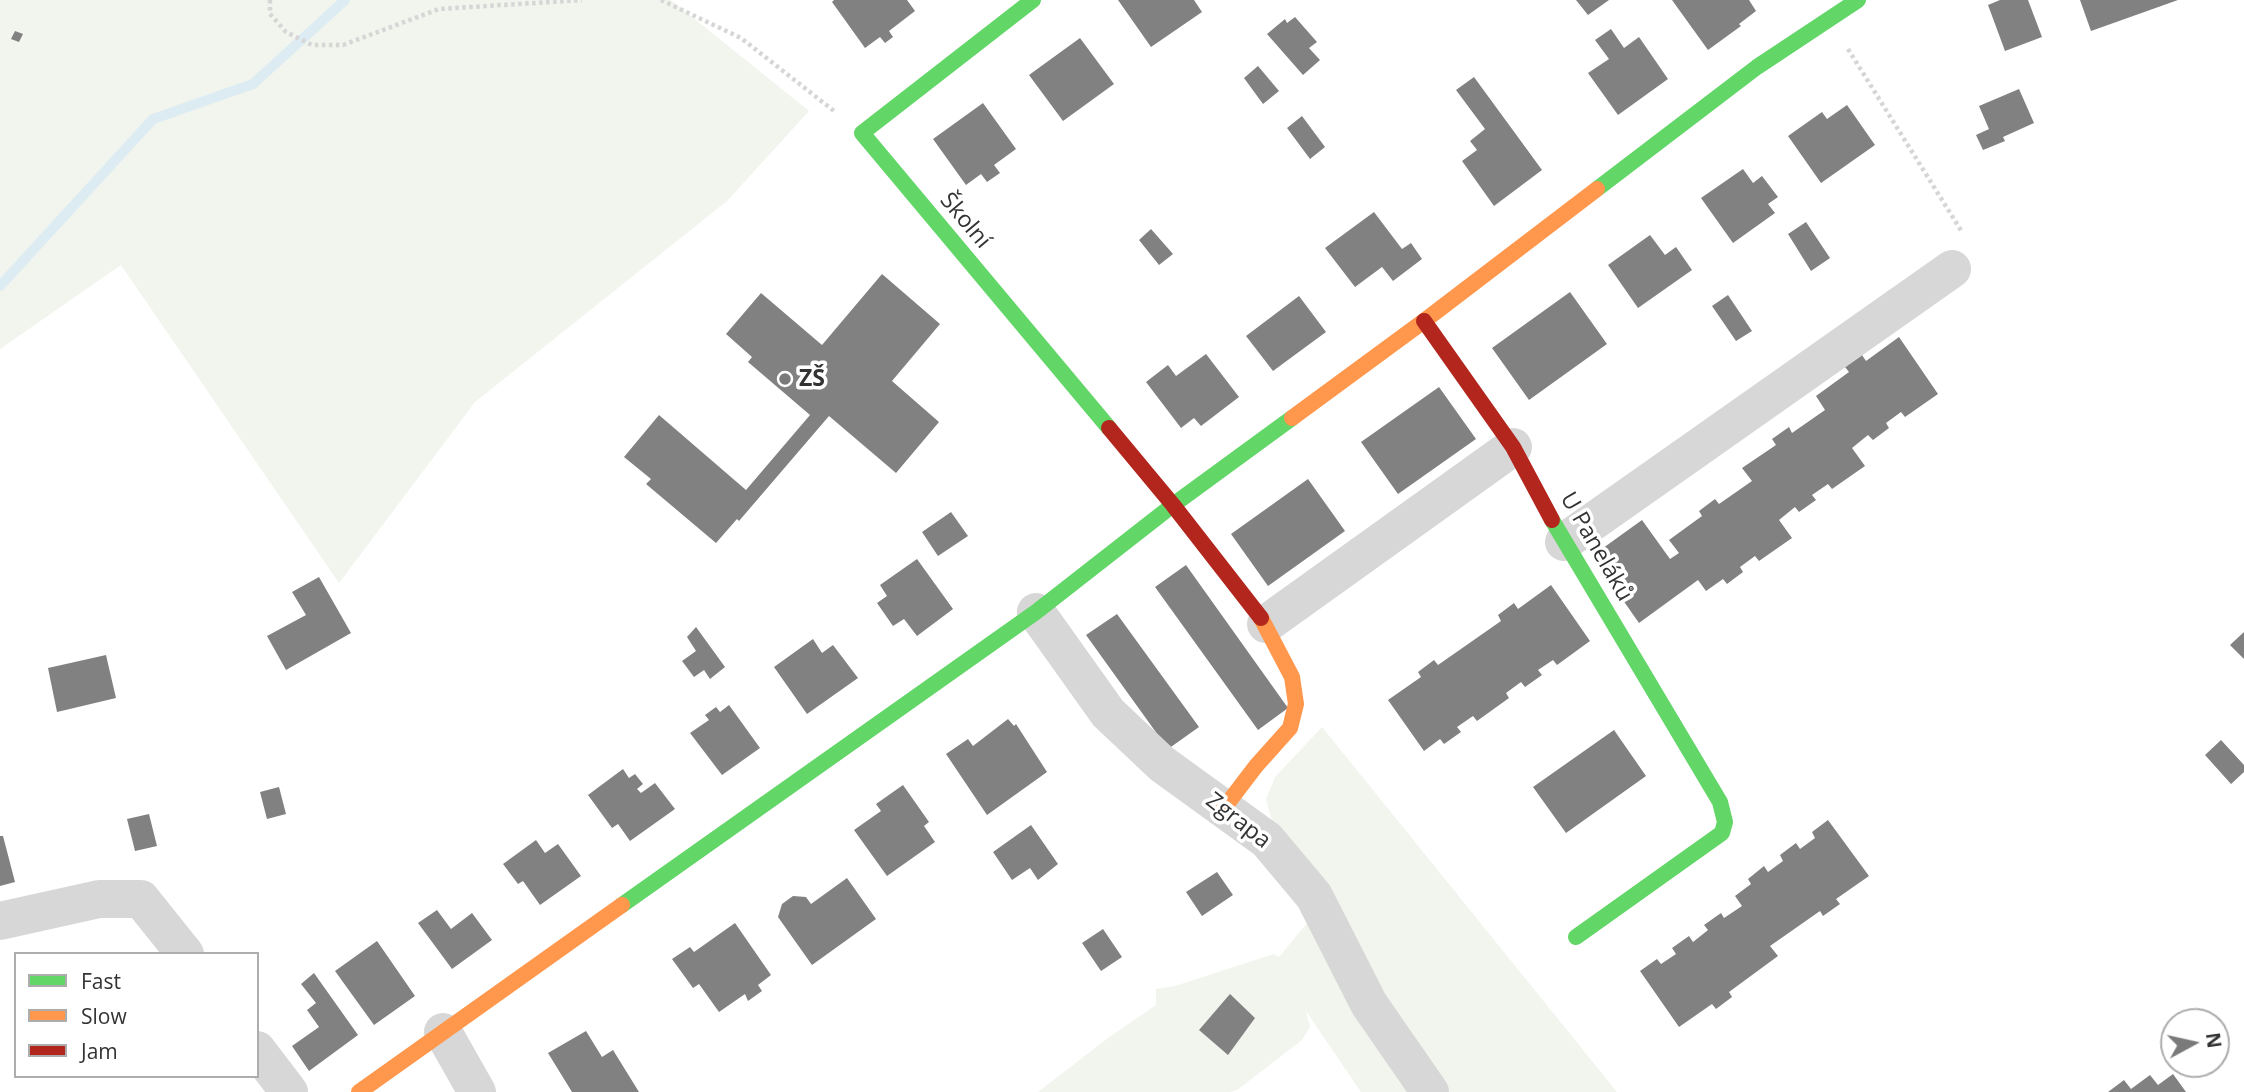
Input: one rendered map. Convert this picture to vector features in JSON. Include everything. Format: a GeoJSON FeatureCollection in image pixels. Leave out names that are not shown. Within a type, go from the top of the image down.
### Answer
{"type":"FeatureCollection","features":[{"type":"Feature","properties":{"kind":"street"},"geometry":{"type":"LineString","coordinates":[[862,133],[1032,0]]}},
{"type":"Feature","properties":{"kind":"street"},"geometry":{"type":"LineString","coordinates":[[359,1092],[1036,612],[1173,505],[1424,321],[1757,66],[1858,0]]}},
{"type":"Feature","properties":{"kind":"street","name":"Školní"},"geometry":{"type":"LineString","coordinates":[[862,133],[1173,505],[1266,624],[1292,677],[1296,704],[1290,728],[1224,808]]}},
{"type":"Feature","properties":{"kind":"street"},"geometry":{"type":"LineString","coordinates":[[1564,542],[1952,269]]}},
{"type":"Feature","properties":{"kind":"street","name":"U Paneláků"},"geometry":{"type":"LineString","coordinates":[[1424,321],[1513,447],[1564,542],[1720,802],[1725,822],[1722,833],[1576,937]]}},
{"type":"Feature","properties":{"kind":"street"},"geometry":{"type":"LineString","coordinates":[[1266,624],[1513,447]]}},
{"type":"Feature","properties":{"kind":"street","name":"Zgrapa"},"geometry":{"type":"LineString","coordinates":[[1036,612],[1108,713],[1162,764],[1267,840],[1314,896],[1369,1003],[1430,1092]]}},
{"type":"Feature","properties":{"kind":"street"},"geometry":{"type":"LineString","coordinates":[[0,921],[99,899],[141,899],[184,952]]}},
{"type":"Feature","properties":{"kind":"street"},"geometry":{"type":"LineString","coordinates":[[443,1032],[477,1092]]}},
{"type":"Feature","properties":{"kind":"street"},"geometry":{"type":"LineString","coordinates":[[259,1053],[289,1092]]}},
{"type":"Feature","properties":{"kind":"path"},"geometry":{"type":"LineString","coordinates":[[270,0],[270,14],[286,32],[312,46],[343,45],[439,9],[582,0]]}},
{"type":"Feature","properties":{"kind":"path"},"geometry":{"type":"LineString","coordinates":[[661,0],[741,37],[862,133]]}},
{"type":"Feature","properties":{"kind":"path"},"geometry":{"type":"LineString","coordinates":[[1829,19],[1971,247],[1952,269]]}},
{"type":"Feature","properties":{"kind":"shaded area"},"geometry":{"type":"Polygon","coordinates":[[[0,0],[671,0],[809,111],[727,201],[475,402],[339,583],[121,265],[0,349],[0,0]]]}},
{"type":"Feature","properties":{"kind":"shaded area"},"geometry":{"type":"Polygon","coordinates":[[[1322,727],[1617,1092],[1361,1092],[1306,1011],[1310,1027],[1302,1040],[1237,1090],[1038,1092],[1156,1005],[1156,989],[1175,986],[1274,954],[1279,957],[1331,894],[1273,825],[1266,799],[1275,777],[1322,727]]]}},
{"type":"Feature","properties":{"kind":"building"},"geometry":{"type":"Polygon","coordinates":[[[907,0],[915,11],[889,31],[893,37],[885,43],[880,37],[865,48],[832,2],[907,0]]]}},
{"type":"Feature","properties":{"kind":"building"},"geometry":{"type":"Polygon","coordinates":[[[1118,0],[1194,0],[1202,12],[1151,47],[1118,0]]]}},
{"type":"Feature","properties":{"kind":"building"},"geometry":{"type":"Polygon","coordinates":[[[1576,0],[1609,0],[1588,15],[1576,0]]]}},
{"type":"Feature","properties":{"kind":"building"},"geometry":{"type":"Polygon","coordinates":[[[1672,0],[1749,0],[1756,11],[1739,24],[1741,26],[1708,50],[1672,0]]]}},
{"type":"Feature","properties":{"kind":"building"},"geometry":{"type":"Polygon","coordinates":[[[2000,0],[2028,0],[2042,37],[2005,51],[1988,5],[2000,0]]]}},
{"type":"Feature","properties":{"kind":"building"},"geometry":{"type":"Polygon","coordinates":[[[2080,0],[2178,0],[2091,31],[2080,0]]]}},
{"type":"Feature","properties":{"kind":"building"},"geometry":{"type":"Polygon","coordinates":[[[1295,17],[1317,42],[1309,48],[1320,60],[1303,75],[1267,34],[1285,19],[1287,23],[1295,17]]]}},
{"type":"Feature","properties":{"kind":"building"},"geometry":{"type":"Polygon","coordinates":[[[1611,29],[1624,48],[1639,37],[1668,79],[1618,115],[1588,73],[1609,59],[1595,40],[1611,29]]]}},
{"type":"Feature","properties":{"kind":"building"},"geometry":{"type":"Polygon","coordinates":[[[15,31],[23,34],[19,42],[11,39],[15,31]]]}},
{"type":"Feature","properties":{"kind":"building"},"geometry":{"type":"Polygon","coordinates":[[[1080,38],[1114,84],[1063,121],[1029,75],[1080,38]]]}},
{"type":"Feature","properties":{"kind":"building"},"geometry":{"type":"Polygon","coordinates":[[[1258,66],[1279,91],[1263,104],[1244,78],[1258,66]]]}},
{"type":"Feature","properties":{"kind":"building"},"geometry":{"type":"Polygon","coordinates":[[[1474,77],[1542,170],[1494,206],[1462,161],[1477,150],[1470,141],[1485,129],[1456,90],[1474,77]]]}},
{"type":"Feature","properties":{"kind":"building"},"geometry":{"type":"Polygon","coordinates":[[[2019,89],[2034,123],[2003,137],[2005,141],[1983,150],[1976,135],[1989,129],[1979,106],[2019,89]]]}},
{"type":"Feature","properties":{"kind":"building"},"geometry":{"type":"Polygon","coordinates":[[[983,103],[1016,149],[994,165],[1000,173],[987,182],[981,174],[966,185],[933,139],[983,103]]]}},
{"type":"Feature","properties":{"kind":"building"},"geometry":{"type":"Polygon","coordinates":[[[1847,105],[1875,145],[1821,183],[1788,136],[1822,112],[1827,119],[1847,105]]]}},
{"type":"Feature","properties":{"kind":"building"},"geometry":{"type":"Polygon","coordinates":[[[1302,116],[1325,147],[1310,159],[1287,128],[1302,116]]]}},
{"type":"Feature","properties":{"kind":"building"},"geometry":{"type":"Polygon","coordinates":[[[1743,169],[1753,183],[1762,176],[1778,197],[1768,204],[1775,213],[1733,243],[1701,198],[1743,169]]]}},
{"type":"Feature","properties":{"kind":"building"},"geometry":{"type":"Polygon","coordinates":[[[1374,212],[1402,249],[1411,243],[1422,259],[1393,281],[1382,267],[1355,287],[1325,248],[1374,212]]]}},
{"type":"Feature","properties":{"kind":"building"},"geometry":{"type":"Polygon","coordinates":[[[1806,222],[1830,258],[1811,271],[1788,234],[1806,222]]]}},
{"type":"Feature","properties":{"kind":"building"},"geometry":{"type":"Polygon","coordinates":[[[1151,229],[1173,254],[1159,265],[1139,240],[1151,229]]]}},
{"type":"Feature","properties":{"kind":"building"},"geometry":{"type":"Polygon","coordinates":[[[1650,235],[1665,255],[1676,247],[1692,270],[1638,308],[1608,265],[1650,235]]]}},
{"type":"Feature","properties":{"kind":"building"},"geometry":{"type":"Polygon","coordinates":[[[882,274],[940,324],[892,381],[939,422],[896,473],[829,416],[739,521],[737,519],[716,543],[646,484],[651,479],[624,457],[659,415],[746,490],[810,415],[748,362],[752,357],[726,334],[761,293],[822,345],[882,274]]]}},
{"type":"Feature","properties":{"kind":"building"},"geometry":{"type":"Polygon","coordinates":[[[1570,292],[1607,344],[1529,400],[1492,348],[1570,292]]]}},
{"type":"Feature","properties":{"kind":"building"},"geometry":{"type":"Polygon","coordinates":[[[1728,295],[1752,331],[1736,341],[1712,306],[1728,295]]]}},
{"type":"Feature","properties":{"kind":"building"},"geometry":{"type":"Polygon","coordinates":[[[1299,296],[1326,332],[1273,371],[1246,336],[1299,296]]]}},
{"type":"Feature","properties":{"kind":"building"},"geometry":{"type":"Polygon","coordinates":[[[1899,337],[1938,394],[1905,417],[1901,412],[1886,423],[1889,428],[1873,440],[1868,435],[1852,448],[1865,466],[1832,489],[1828,484],[1812,495],[1816,500],[1799,512],[1795,507],[1779,520],[1792,538],[1759,561],[1755,556],[1740,567],[1743,572],[1727,584],[1723,579],[1706,591],[1698,580],[1639,623],[1592,556],[1642,520],[1670,559],[1679,553],[1669,540],[1702,516],[1699,511],[1715,499],[1719,504],[1752,481],[1742,468],[1776,445],[1772,439],[1789,427],[1792,433],[1825,410],[1816,396],[1849,372],[1845,367],[1862,355],[1866,361],[1899,337]]]}},
{"type":"Feature","properties":{"kind":"building"},"geometry":{"type":"Polygon","coordinates":[[[1206,354],[1239,397],[1201,426],[1194,418],[1181,428],[1146,382],[1168,365],[1176,376],[1206,354]]]}},
{"type":"Feature","properties":{"kind":"building"},"geometry":{"type":"Polygon","coordinates":[[[1439,387],[1476,439],[1398,494],[1361,442],[1439,387]]]}},
{"type":"Feature","properties":{"kind":"building"},"geometry":{"type":"Polygon","coordinates":[[[1308,479],[1345,531],[1268,586],[1231,534],[1308,479]]]}},
{"type":"Feature","properties":{"kind":"building"},"geometry":{"type":"Polygon","coordinates":[[[951,512],[968,536],[938,556],[922,532],[951,512]]]}},
{"type":"Feature","properties":{"kind":"building"},"geometry":{"type":"Polygon","coordinates":[[[917,559],[953,609],[917,636],[904,619],[893,626],[877,603],[887,596],[880,585],[917,559]]]}},
{"type":"Feature","properties":{"kind":"building"},"geometry":{"type":"Polygon","coordinates":[[[1186,565],[1288,708],[1258,730],[1155,587],[1186,565]]]}},
{"type":"Feature","properties":{"kind":"building"},"geometry":{"type":"Polygon","coordinates":[[[319,577],[351,633],[286,670],[267,636],[306,615],[292,592],[319,577]]]}},
{"type":"Feature","properties":{"kind":"building"},"geometry":{"type":"Polygon","coordinates":[[[1551,585],[1590,641],[1557,665],[1553,660],[1538,670],[1542,675],[1525,687],[1521,682],[1506,693],[1509,698],[1477,721],[1473,716],[1457,727],[1461,732],[1444,744],[1440,739],[1424,751],[1388,700],[1421,677],[1418,672],[1434,660],[1438,665],[1501,621],[1498,615],[1514,603],[1518,609],[1551,585]]]}},
{"type":"Feature","properties":{"kind":"building"},"geometry":{"type":"Polygon","coordinates":[[[1117,614],[1199,727],[1168,749],[1086,635],[1117,614]]]}},
{"type":"Feature","properties":{"kind":"building"},"geometry":{"type":"Polygon","coordinates":[[[696,627],[725,667],[710,679],[704,670],[694,677],[682,661],[696,651],[687,637],[696,627]]]}},
{"type":"Feature","properties":{"kind":"building"},"geometry":{"type":"Polygon","coordinates":[[[2244,632],[2244,659],[2230,645],[2244,632]]]}},
{"type":"Feature","properties":{"kind":"building"},"geometry":{"type":"Polygon","coordinates":[[[813,639],[822,653],[833,645],[858,678],[807,714],[774,667],[813,639]]]}},
{"type":"Feature","properties":{"kind":"building"},"geometry":{"type":"Polygon","coordinates":[[[106,655],[116,698],[57,712],[48,668],[106,655]]]}},
{"type":"Feature","properties":{"kind":"building"},"geometry":{"type":"Polygon","coordinates":[[[729,705],[760,748],[722,775],[690,733],[709,720],[705,715],[716,707],[720,712],[729,705]]]}},
{"type":"Feature","properties":{"kind":"building"},"geometry":{"type":"Polygon","coordinates":[[[1008,719],[1014,726],[1016,724],[1047,772],[987,815],[946,754],[968,739],[973,746],[1008,719]]]}},
{"type":"Feature","properties":{"kind":"building"},"geometry":{"type":"Polygon","coordinates":[[[1614,730],[1646,776],[1566,833],[1533,787],[1614,730]]]}},
{"type":"Feature","properties":{"kind":"building"},"geometry":{"type":"Polygon","coordinates":[[[2221,740],[2244,765],[2244,772],[2231,784],[2205,755],[2221,740]]]}},
{"type":"Feature","properties":{"kind":"building"},"geometry":{"type":"Polygon","coordinates":[[[623,769],[629,778],[635,774],[643,784],[637,789],[641,793],[655,783],[675,809],[630,841],[618,824],[612,828],[588,795],[623,769]]]}},
{"type":"Feature","properties":{"kind":"building"},"geometry":{"type":"Polygon","coordinates":[[[903,785],[929,822],[924,826],[935,842],[887,876],[854,830],[881,811],[876,804],[903,785]]]}},
{"type":"Feature","properties":{"kind":"building"},"geometry":{"type":"Polygon","coordinates":[[[279,787],[286,814],[267,819],[260,792],[279,787]]]}},
{"type":"Feature","properties":{"kind":"building"},"geometry":{"type":"Polygon","coordinates":[[[149,814],[157,846],[135,851],[127,819],[149,814]]]}},
{"type":"Feature","properties":{"kind":"building"},"geometry":{"type":"Polygon","coordinates":[[[1828,820],[1869,876],[1836,899],[1840,904],[1823,916],[1820,911],[1770,946],[1778,956],[1729,992],[1732,997],[1716,1009],[1712,1004],[1679,1027],[1640,971],[1657,959],[1661,964],[1676,954],[1672,948],[1689,936],[1693,942],[1708,930],[1704,925],[1721,913],[1724,918],[1742,906],[1735,896],[1751,884],[1748,879],[1764,866],[1768,872],[1783,861],[1780,855],[1796,843],[1800,849],[1815,838],[1812,832],[1828,820]]]}},
{"type":"Feature","properties":{"kind":"building"},"geometry":{"type":"Polygon","coordinates":[[[1031,825],[1058,864],[1038,880],[1030,868],[1012,880],[993,852],[1031,825]]]}},
{"type":"Feature","properties":{"kind":"building"},"geometry":{"type":"Polygon","coordinates":[[[0,836],[3,836],[15,882],[0,886],[0,836]]]}},
{"type":"Feature","properties":{"kind":"building"},"geometry":{"type":"Polygon","coordinates":[[[536,840],[545,853],[558,844],[581,876],[540,905],[523,881],[518,884],[503,864],[536,840]]]}},
{"type":"Feature","properties":{"kind":"building"},"geometry":{"type":"Polygon","coordinates":[[[1217,872],[1233,895],[1202,916],[1186,892],[1217,872]]]}},
{"type":"Feature","properties":{"kind":"building"},"geometry":{"type":"Polygon","coordinates":[[[847,878],[876,919],[812,965],[778,917],[782,904],[793,896],[806,897],[811,904],[847,878]]]}},
{"type":"Feature","properties":{"kind":"building"},"geometry":{"type":"Polygon","coordinates":[[[437,910],[451,929],[472,913],[492,940],[452,969],[418,923],[437,910]]]}},
{"type":"Feature","properties":{"kind":"building"},"geometry":{"type":"Polygon","coordinates":[[[735,923],[771,975],[758,985],[762,991],[748,1001],[745,994],[719,1012],[699,984],[693,988],[672,959],[690,947],[694,952],[735,923]]]}},
{"type":"Feature","properties":{"kind":"building"},"geometry":{"type":"Polygon","coordinates":[[[1103,929],[1122,957],[1101,971],[1082,943],[1103,929]]]}},
{"type":"Feature","properties":{"kind":"building"},"geometry":{"type":"Polygon","coordinates":[[[377,941],[415,996],[374,1025],[335,971],[377,941]]]}},
{"type":"Feature","properties":{"kind":"building"},"geometry":{"type":"Polygon","coordinates":[[[314,973],[358,1035],[309,1071],[292,1046],[319,1027],[307,1010],[316,1003],[301,984],[314,973]]]}},
{"type":"Feature","properties":{"kind":"building"},"geometry":{"type":"Polygon","coordinates":[[[1230,994],[1255,1018],[1228,1055],[1199,1030],[1230,994]]]}},
{"type":"Feature","properties":{"kind":"building"},"geometry":{"type":"Polygon","coordinates":[[[586,1031],[602,1057],[613,1050],[639,1092],[572,1092],[548,1053],[586,1031]]]}},
{"type":"Feature","properties":{"kind":"building"},"geometry":{"type":"Polygon","coordinates":[[[2150,1075],[2158,1085],[2168,1078],[2176,1078],[2186,1092],[2108,1092],[2124,1080],[2131,1089],[2150,1075]]]}},
{"type":"Feature","properties":{"kind":"waterway"},"geometry":{"type":"LineString","coordinates":[[0,286],[153,119],[253,84],[345,0]]}},
{"type":"Feature","properties":{"kind":"traffic: fast"},"geometry":{"type":"LineString","coordinates":[[1033,0],[862,133],[1109,428]]}},
{"type":"Feature","properties":{"kind":"traffic: fast"},"geometry":{"type":"LineString","coordinates":[[1597,189],[1757,67],[1858,0]]}},
{"type":"Feature","properties":{"kind":"traffic: fast"},"geometry":{"type":"LineString","coordinates":[[622,905],[1036,612],[1173,505],[1292,418]]}},
{"type":"Feature","properties":{"kind":"traffic: fast"},"geometry":{"type":"LineString","coordinates":[[1552,520],[1720,802],[1725,822],[1722,833],[1576,937]]}},
{"type":"Feature","properties":{"kind":"traffic: slow"},"geometry":{"type":"LineString","coordinates":[[1292,418],[1597,189]]}},
{"type":"Feature","properties":{"kind":"traffic: slow"},"geometry":{"type":"LineString","coordinates":[[1224,808],[1290,728],[1296,704],[1292,677],[1261,618]]}},
{"type":"Feature","properties":{"kind":"traffic: slow"},"geometry":{"type":"LineString","coordinates":[[359,1092],[622,905]]}},
{"type":"Feature","properties":{"kind":"traffic: jam"},"geometry":{"type":"LineString","coordinates":[[1424,321],[1513,447],[1552,520]]}},
{"type":"Feature","properties":{"kind":"traffic: jam"},"geometry":{"type":"LineString","coordinates":[[1109,428],[1261,618]]}},
{"type":"Feature","properties":{"kind":"place","name":"ZŠ"},"geometry":{"type":"Point","coordinates":[785,379]}}]}
